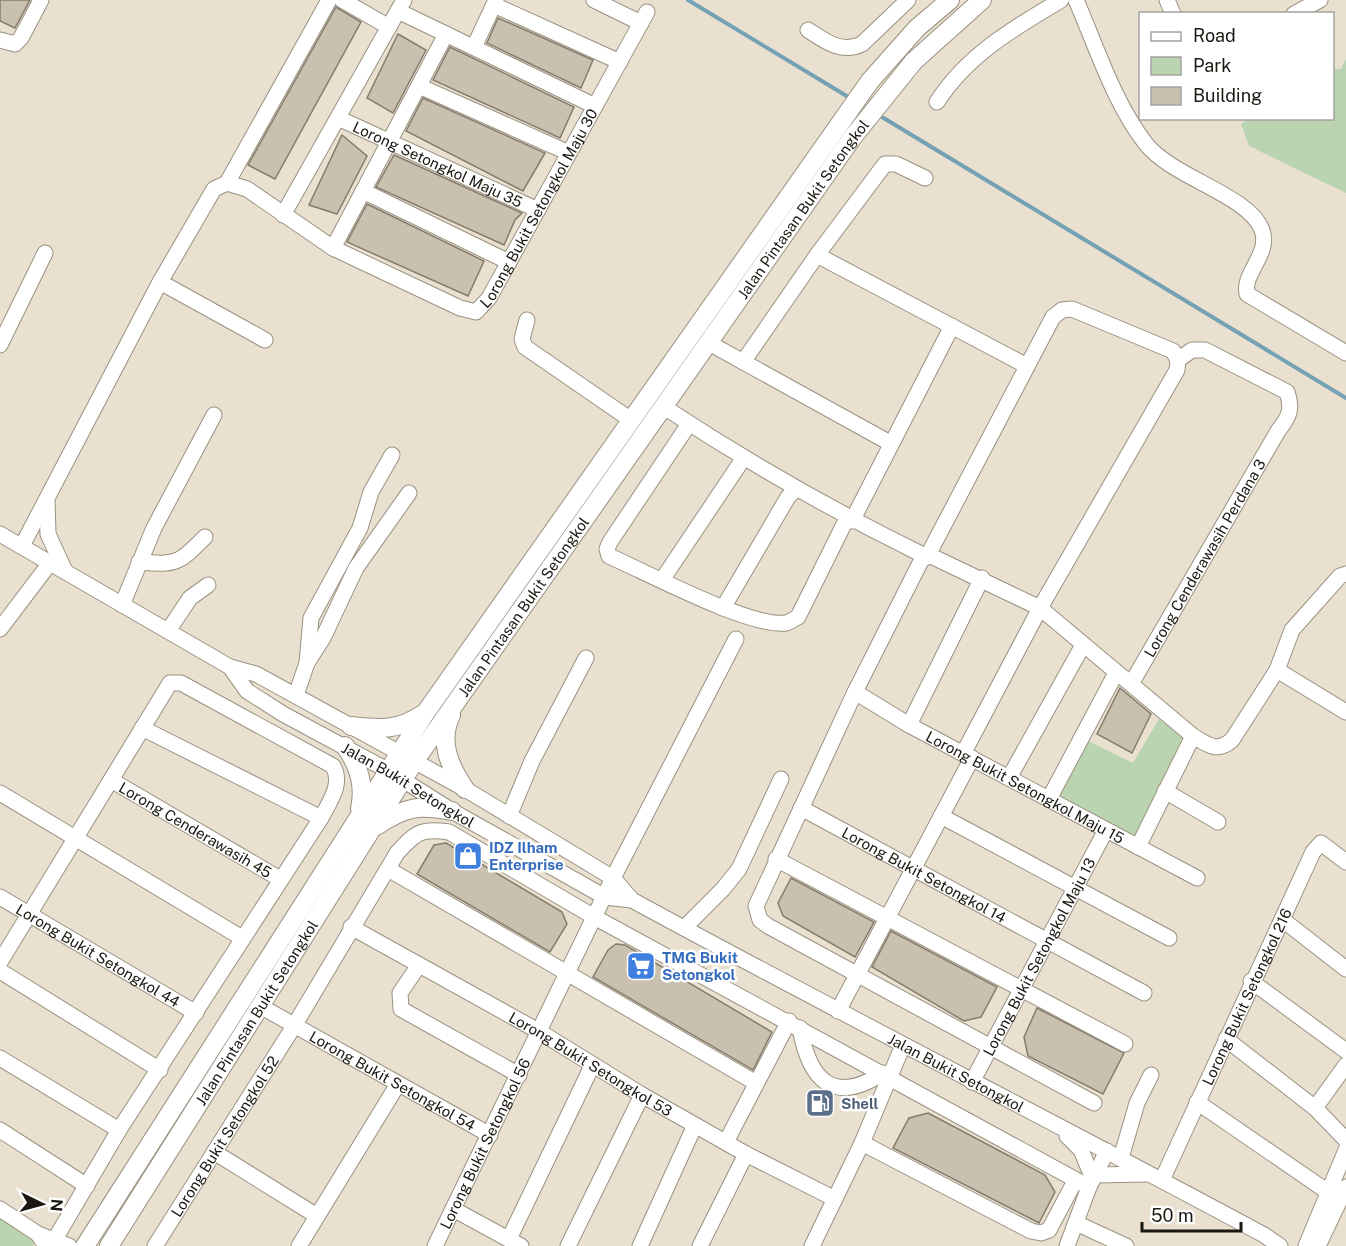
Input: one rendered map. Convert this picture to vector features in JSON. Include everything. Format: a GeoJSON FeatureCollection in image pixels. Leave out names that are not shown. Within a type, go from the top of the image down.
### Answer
{"type":"FeatureCollection","features":[{"type":"Feature","properties":{"kind":"main road","name":"Jalan Pintasan Bukit Setongkol"},"geometry":{"type":"LineString","coordinates":[[407,758],[426,712],[870,81],[917,28],[950,0]]}},
{"type":"Feature","properties":{"kind":"main road","name":"Jalan Pintasan Bukit Setongkol"},"geometry":{"type":"LineString","coordinates":[[109,1246],[265,1008],[374,828],[396,775],[407,758],[459,700],[852,138],[914,61],[982,0]]}},
{"type":"Feature","properties":{"kind":"main road"},"geometry":{"type":"LineString","coordinates":[[459,700],[448,722],[445,746],[451,769],[465,789]]}},
{"type":"Feature","properties":{"kind":"main road"},"geometry":{"type":"LineString","coordinates":[[351,726],[389,729],[407,724],[426,712]]}},
{"type":"Feature","properties":{"kind":"main road"},"geometry":{"type":"LineString","coordinates":[[345,746],[353,758],[362,785],[359,814]]}},
{"type":"Feature","properties":{"kind":"main road","name":"Jalan Pintasan Bukit Setongkol"},"geometry":{"type":"LineString","coordinates":[[85,1246],[248,993],[359,814],[396,775]]}},
{"type":"Feature","properties":{"kind":"main road"},"geometry":{"type":"LineString","coordinates":[[374,828],[397,812],[425,806],[452,811]]}},
{"type":"Feature","properties":{"kind":"street"},"geometry":{"type":"LineString","coordinates":[[7,42],[21,38],[41,0]]}},
{"type":"Feature","properties":{"kind":"street"},"geometry":{"type":"LineString","coordinates":[[22,546],[160,282],[214,189],[227,183],[329,0]]}},
{"type":"Feature","properties":{"kind":"street"},"geometry":{"type":"LineString","coordinates":[[342,0],[389,27]]}},
{"type":"Feature","properties":{"kind":"street","name":"Lorong Bukit Setongkol Maju 30"},"geometry":{"type":"LineString","coordinates":[[227,183],[247,189],[333,248],[470,312],[482,308],[644,18],[594,0]]}},
{"type":"Feature","properties":{"kind":"street"},"geometry":{"type":"LineString","coordinates":[[808,30],[833,46],[853,48],[862,44],[908,0]]}},
{"type":"Feature","properties":{"kind":"street"},"geometry":{"type":"LineString","coordinates":[[937,102],[968,64],[1005,33],[1061,0]]}},
{"type":"Feature","properties":{"kind":"street"},"geometry":{"type":"LineString","coordinates":[[1076,0],[1128,117],[1147,146],[1168,165],[1251,212],[1263,232],[1261,259],[1246,283],[1247,294],[1345,351]]}},
{"type":"Feature","properties":{"kind":"street"},"geometry":{"type":"LineString","coordinates":[[1298,12],[1320,0]]}},
{"type":"Feature","properties":{"kind":"street"},"geometry":{"type":"LineString","coordinates":[[474,48],[495,3],[620,62]]}},
{"type":"Feature","properties":{"kind":"street"},"geometry":{"type":"LineString","coordinates":[[283,215],[401,5],[446,34],[595,106]]}},
{"type":"Feature","properties":{"kind":"street"},"geometry":{"type":"LineString","coordinates":[[333,248],[446,34]]}},
{"type":"Feature","properties":{"kind":"street"},"geometry":{"type":"LineString","coordinates":[[419,86],[569,153]]}},
{"type":"Feature","properties":{"kind":"street","name":"Lorong Setongkol Maju 35"},"geometry":{"type":"LineString","coordinates":[[338,118],[538,210]]}},
{"type":"Feature","properties":{"kind":"street"},"geometry":{"type":"LineString","coordinates":[[743,362],[817,255],[885,164],[896,164],[925,178]]}},
{"type":"Feature","properties":{"kind":"street"},"geometry":{"type":"LineString","coordinates":[[363,191],[509,262]]}},
{"type":"Feature","properties":{"kind":"street"},"geometry":{"type":"LineString","coordinates":[[0,345],[45,253]]}},
{"type":"Feature","properties":{"kind":"street"},"geometry":{"type":"LineString","coordinates":[[817,255],[1027,366]]}},
{"type":"Feature","properties":{"kind":"street"},"geometry":{"type":"LineString","coordinates":[[160,282],[265,340]]}},
{"type":"Feature","properties":{"kind":"street"},"geometry":{"type":"LineString","coordinates":[[838,1011],[941,816],[1040,608],[1178,370],[1178,360],[1173,351],[1072,309],[1062,310],[1053,318],[927,557]]}},
{"type":"Feature","properties":{"kind":"street"},"geometry":{"type":"LineString","coordinates":[[527,320],[522,339],[525,347],[631,420]]}},
{"type":"Feature","properties":{"kind":"street"},"geometry":{"type":"LineString","coordinates":[[689,424],[610,542],[609,555],[723,608],[778,623],[789,623],[798,617],[952,326]]}},
{"type":"Feature","properties":{"kind":"street"},"geometry":{"type":"LineString","coordinates":[[709,343],[890,443]]}},
{"type":"Feature","properties":{"kind":"street","name":"Lorong Cenderawasih Perdana 3"},"geometry":{"type":"LineString","coordinates":[[1131,684],[1278,431],[1288,418],[1292,406],[1287,392],[1205,350],[1192,350],[1178,360]]}},
{"type":"Feature","properties":{"kind":"street"},"geometry":{"type":"LineString","coordinates":[[664,407],[743,459],[850,519],[927,557]]}},
{"type":"Feature","properties":{"kind":"street"},"geometry":{"type":"LineString","coordinates":[[122,605],[139,562],[214,415]]}},
{"type":"Feature","properties":{"kind":"street"},"geometry":{"type":"LineString","coordinates":[[307,663],[310,618],[360,528],[371,492],[392,455]]}},
{"type":"Feature","properties":{"kind":"street"},"geometry":{"type":"LineString","coordinates":[[662,580],[743,459]]}},
{"type":"Feature","properties":{"kind":"street"},"geometry":{"type":"LineString","coordinates":[[723,608],[788,497],[796,489]]}},
{"type":"Feature","properties":{"kind":"street"},"geometry":{"type":"LineString","coordinates":[[296,695],[307,663],[323,639],[356,568],[409,493]]}},
{"type":"Feature","properties":{"kind":"street"},"geometry":{"type":"LineString","coordinates":[[46,500],[48,534],[65,571]]}},
{"type":"Feature","properties":{"kind":"street"},"geometry":{"type":"LineString","coordinates":[[0,530],[34,524]]}},
{"type":"Feature","properties":{"kind":"street","name":"Jalan Bukit Setongkol"},"geometry":{"type":"LineString","coordinates":[[0,534],[230,667],[256,674],[465,789],[614,878],[632,900]]}},
{"type":"Feature","properties":{"kind":"street"},"geometry":{"type":"LineString","coordinates":[[139,562],[164,564],[178,562],[205,537]]}},
{"type":"Feature","properties":{"kind":"street"},"geometry":{"type":"LineString","coordinates":[[1094,1103],[857,976],[760,920],[756,906],[855,692],[922,559],[932,556],[982,578],[1040,608],[1193,736],[1214,748],[1223,748],[1233,740],[1277,670],[1292,630],[1340,576],[1346,574]]}},
{"type":"Feature","properties":{"kind":"street"},"geometry":{"type":"LineString","coordinates":[[0,630],[50,563]]}},
{"type":"Feature","properties":{"kind":"street"},"geometry":{"type":"LineString","coordinates":[[909,725],[982,578]]}},
{"type":"Feature","properties":{"kind":"street"},"geometry":{"type":"LineString","coordinates":[[168,631],[190,598],[208,585]]}},
{"type":"Feature","properties":{"kind":"street","name":"Lorong Bukit Setongkol 56"},"geometry":{"type":"LineString","coordinates":[[435,1246],[614,878],[736,639]]}},
{"type":"Feature","properties":{"kind":"street"},"geometry":{"type":"LineString","coordinates":[[1009,778],[1083,645]]}},
{"type":"Feature","properties":{"kind":"street"},"geometry":{"type":"LineString","coordinates":[[509,816],[532,761],[586,658]]}},
{"type":"Feature","properties":{"kind":"street","name":"Jalan Bukit Setongkol"},"geometry":{"type":"LineString","coordinates":[[230,667],[247,691],[605,897],[632,900],[1057,1127],[1114,1154],[1260,1240],[1280,1246]]}},
{"type":"Feature","properties":{"kind":"street"},"geometry":{"type":"LineString","coordinates":[[1277,670],[1346,712]]}},
{"type":"Feature","properties":{"kind":"street"},"geometry":{"type":"LineString","coordinates":[[1049,800],[1116,673]]}},
{"type":"Feature","properties":{"kind":"street"},"geometry":{"type":"LineString","coordinates":[[0,962],[170,683],[181,683],[333,766],[338,775],[338,784],[321,818],[160,1070],[119,1130],[52,1242],[0,1209]]}},
{"type":"Feature","properties":{"kind":"street","name":"Lorong Bukit Setongkol Maju 15"},"geometry":{"type":"LineString","coordinates":[[855,692],[909,725],[1197,878]]}},
{"type":"Feature","properties":{"kind":"street"},"geometry":{"type":"LineString","coordinates":[[142,728],[321,818]]}},
{"type":"Feature","properties":{"kind":"street"},"geometry":{"type":"LineString","coordinates":[[1138,847],[1193,736]]}},
{"type":"Feature","properties":{"kind":"street"},"geometry":{"type":"LineString","coordinates":[[684,928],[723,889],[739,868],[781,779]]}},
{"type":"Feature","properties":{"kind":"street","name":"Lorong Cenderawasih 45"},"geometry":{"type":"LineString","coordinates":[[111,780],[280,879]]}},
{"type":"Feature","properties":{"kind":"street"},"geometry":{"type":"LineString","coordinates":[[1165,791],[1218,822]]}},
{"type":"Feature","properties":{"kind":"street"},"geometry":{"type":"LineString","coordinates":[[0,792],[76,840],[243,938]]}},
{"type":"Feature","properties":{"kind":"street","name":"Lorong Bukit Setongkol 14"},"geometry":{"type":"LineString","coordinates":[[801,808],[1144,993]]}},
{"type":"Feature","properties":{"kind":"street"},"geometry":{"type":"LineString","coordinates":[[941,816],[1169,938]]}},
{"type":"Feature","properties":{"kind":"street","name":"Lorong Bukit Setongkol 52"},"geometry":{"type":"LineString","coordinates":[[155,1246],[214,1152],[289,1023],[388,869],[414,835],[429,829],[449,832],[596,918],[794,1024],[1075,1180],[1093,1180]]}},
{"type":"Feature","properties":{"kind":"street","name":"Lorong Bukit Setongkol Maju 13"},"geometry":{"type":"LineString","coordinates":[[972,1082],[1106,830]]}},
{"type":"Feature","properties":{"kind":"street","name":"Lorong Bukit Setongkol 216"},"geometry":{"type":"LineString","coordinates":[[1156,1177],[1197,1102],[1251,981],[1317,847],[1321,843],[1344,856]]}},
{"type":"Feature","properties":{"kind":"street"},"geometry":{"type":"LineString","coordinates":[[776,859],[1125,1044]]}},
{"type":"Feature","properties":{"kind":"street"},"geometry":{"type":"LineString","coordinates":[[388,869],[756,1083]]}},
{"type":"Feature","properties":{"kind":"street","name":"Lorong Bukit Setongkol 44"},"geometry":{"type":"LineString","coordinates":[[0,897],[195,1013]]}},
{"type":"Feature","properties":{"kind":"street"},"geometry":{"type":"LineString","coordinates":[[1282,920],[1346,969]]}},
{"type":"Feature","properties":{"kind":"street","name":"Lorong Bukit Setongkol 53"},"geometry":{"type":"LineString","coordinates":[[351,927],[540,1032],[592,1066],[746,1154],[833,1198]]}},
{"type":"Feature","properties":{"kind":"street"},"geometry":{"type":"LineString","coordinates":[[418,965],[400,993],[401,1009],[519,1075]]}},
{"type":"Feature","properties":{"kind":"street"},"geometry":{"type":"LineString","coordinates":[[0,971],[160,1070]]}},
{"type":"Feature","properties":{"kind":"street"},"geometry":{"type":"LineString","coordinates":[[1251,981],[1346,1051]]}},
{"type":"Feature","properties":{"kind":"street","name":"Lorong Bukit Setongkol 54"},"geometry":{"type":"LineString","coordinates":[[265,1008],[490,1135]]}},
{"type":"Feature","properties":{"kind":"street"},"geometry":{"type":"LineString","coordinates":[[794,1024],[811,1068],[825,1082],[835,1087],[855,1086],[886,1075]]}},
{"type":"Feature","properties":{"kind":"street"},"geometry":{"type":"LineString","coordinates":[[726,1142],[756,1083],[794,1024]]}},
{"type":"Feature","properties":{"kind":"street"},"geometry":{"type":"LineString","coordinates":[[1226,1039],[1315,1108],[1346,1140]]}},
{"type":"Feature","properties":{"kind":"street"},"geometry":{"type":"LineString","coordinates":[[812,1246],[861,1143],[886,1075],[903,1045]]}},
{"type":"Feature","properties":{"kind":"street"},"geometry":{"type":"LineString","coordinates":[[0,1058],[119,1130]]}},
{"type":"Feature","properties":{"kind":"street"},"geometry":{"type":"LineString","coordinates":[[1315,1108],[1346,1065]]}},
{"type":"Feature","properties":{"kind":"street"},"geometry":{"type":"LineString","coordinates":[[453,1209],[515,1243],[592,1066]]}},
{"type":"Feature","properties":{"kind":"street"},"geometry":{"type":"LineString","coordinates":[[1067,1246],[1093,1180],[1114,1154],[1151,1075]]}},
{"type":"Feature","properties":{"kind":"street"},"geometry":{"type":"LineString","coordinates":[[299,1246],[398,1084]]}},
{"type":"Feature","properties":{"kind":"street"},"geometry":{"type":"LineString","coordinates":[[568,1246],[642,1095]]}},
{"type":"Feature","properties":{"kind":"street"},"geometry":{"type":"LineString","coordinates":[[1197,1102],[1328,1192]]}},
{"type":"Feature","properties":{"kind":"street"},"geometry":{"type":"LineString","coordinates":[[640,1246],[695,1125]]}},
{"type":"Feature","properties":{"kind":"street"},"geometry":{"type":"LineString","coordinates":[[1057,1127],[1081,1150],[1093,1180]]}},
{"type":"Feature","properties":{"kind":"street"},"geometry":{"type":"LineString","coordinates":[[0,1130],[87,1186]]}},
{"type":"Feature","properties":{"kind":"street"},"geometry":{"type":"LineString","coordinates":[[861,1143],[1031,1231],[1041,1233],[1049,1230],[1075,1180]]}},
{"type":"Feature","properties":{"kind":"street"},"geometry":{"type":"LineString","coordinates":[[1306,1246],[1346,1150]]}},
{"type":"Feature","properties":{"kind":"street"},"geometry":{"type":"LineString","coordinates":[[214,1152],[317,1216]]}},
{"type":"Feature","properties":{"kind":"street"},"geometry":{"type":"LineString","coordinates":[[705,1244],[746,1154]]}},
{"type":"Feature","properties":{"kind":"street"},"geometry":{"type":"LineString","coordinates":[[1093,1180],[1156,1177]]}},
{"type":"Feature","properties":{"kind":"street"},"geometry":{"type":"LineString","coordinates":[[1318,1246],[1346,1187]]}},
{"type":"Feature","properties":{"kind":"street"},"geometry":{"type":"LineString","coordinates":[[1076,1223],[1126,1246]]}},
{"type":"Feature","properties":{"kind":"green space"},"geometry":{"type":"Polygon","coordinates":[[[1346,58],[1346,193],[1249,146],[1241,124],[1247,120],[1334,120],[1334,69],[1341,69],[1346,58]]]}},
{"type":"Feature","properties":{"kind":"green space"},"geometry":{"type":"Polygon","coordinates":[[[1159,719],[1183,738],[1134,838],[1057,797],[1086,740],[1133,763],[1159,719]]]}},
{"type":"Feature","properties":{"kind":"green space"},"geometry":{"type":"Polygon","coordinates":[[[0,1216],[37,1239],[33,1246],[0,1246],[0,1216]]]}},
{"type":"Feature","properties":{"kind":"building"},"geometry":{"type":"Polygon","coordinates":[[[0,0],[30,0],[15,28],[0,21],[0,0]]]}},
{"type":"Feature","properties":{"kind":"building"},"geometry":{"type":"Polygon","coordinates":[[[336,7],[361,22],[275,179],[248,165],[336,7]]]}},
{"type":"Feature","properties":{"kind":"building"},"geometry":{"type":"Polygon","coordinates":[[[498,18],[593,60],[581,88],[487,43],[498,18]]]}},
{"type":"Feature","properties":{"kind":"building"},"geometry":{"type":"Polygon","coordinates":[[[398,34],[426,50],[393,113],[367,98],[398,34]]]}},
{"type":"Feature","properties":{"kind":"building"},"geometry":{"type":"Polygon","coordinates":[[[450,47],[574,107],[560,138],[433,80],[450,47]]]}},
{"type":"Feature","properties":{"kind":"building"},"geometry":{"type":"Polygon","coordinates":[[[423,98],[545,153],[523,191],[406,131],[423,98]]]}},
{"type":"Feature","properties":{"kind":"building"},"geometry":{"type":"Polygon","coordinates":[[[342,135],[367,156],[337,214],[309,205],[342,135]]]}},
{"type":"Feature","properties":{"kind":"building"},"geometry":{"type":"Polygon","coordinates":[[[394,155],[522,213],[515,220],[504,245],[376,187],[394,155]]]}},
{"type":"Feature","properties":{"kind":"building"},"geometry":{"type":"Polygon","coordinates":[[[367,204],[484,261],[468,296],[347,242],[367,204]]]}},
{"type":"Feature","properties":{"kind":"building"},"geometry":{"type":"Polygon","coordinates":[[[1120,688],[1151,714],[1132,753],[1097,734],[1120,688]]]}},
{"type":"Feature","properties":{"kind":"building"},"geometry":{"type":"Polygon","coordinates":[[[446,843],[562,912],[567,924],[550,952],[417,874],[434,845],[446,843]]]}},
{"type":"Feature","properties":{"kind":"building"},"geometry":{"type":"Polygon","coordinates":[[[791,878],[874,922],[855,957],[783,916],[778,903],[791,878]]]}},
{"type":"Feature","properties":{"kind":"building"},"geometry":{"type":"Polygon","coordinates":[[[891,931],[997,987],[981,1017],[964,1021],[872,967],[891,931]]]}},
{"type":"Feature","properties":{"kind":"building"},"geometry":{"type":"Polygon","coordinates":[[[616,944],[625,945],[772,1032],[753,1070],[593,977],[608,950],[616,944]]]}},
{"type":"Feature","properties":{"kind":"building"},"geometry":{"type":"Polygon","coordinates":[[[1037,1008],[1124,1053],[1103,1094],[1028,1056],[1024,1037],[1037,1008]]]}},
{"type":"Feature","properties":{"kind":"building"},"geometry":{"type":"Polygon","coordinates":[[[928,1113],[1045,1175],[1055,1192],[1039,1223],[893,1148],[909,1118],[928,1113]]]}},
{"type":"Feature","properties":{"kind":"waterway"},"geometry":{"type":"LineString","coordinates":[[688,0],[850,98]]}},
{"type":"Feature","properties":{"kind":"waterway"},"geometry":{"type":"LineString","coordinates":[[877,114],[1346,398]]}},
{"type":"Feature","properties":{"kind":"place","name":"IDZ Ilham Enterprise"},"geometry":{"type":"Point","coordinates":[468,856]}},
{"type":"Feature","properties":{"kind":"place","name":"TMG Bukit Setongkol"},"geometry":{"type":"Point","coordinates":[641,966]}},
{"type":"Feature","properties":{"kind":"place","name":"Shell"},"geometry":{"type":"Point","coordinates":[820,1103]}}]}
